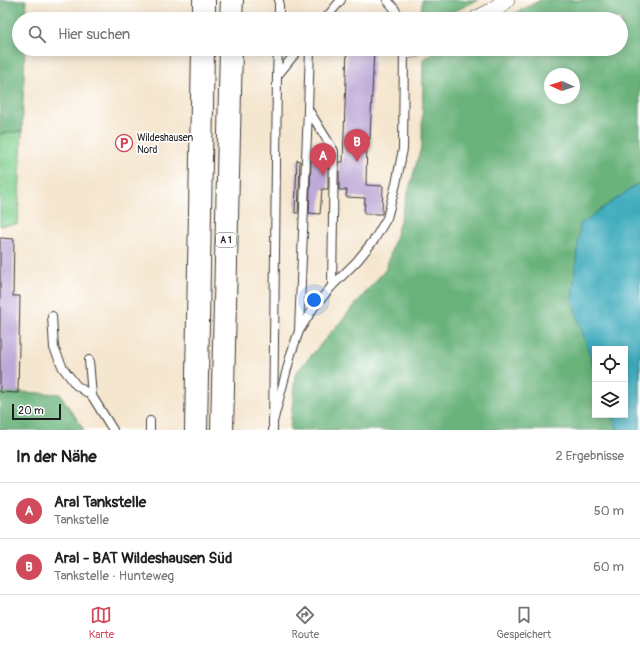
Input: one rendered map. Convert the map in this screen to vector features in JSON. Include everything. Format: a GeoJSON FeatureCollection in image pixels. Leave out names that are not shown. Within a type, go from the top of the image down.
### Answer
{"type":"FeatureCollection","features":[{"type":"Feature","properties":{"kind":"highway"},"geometry":{"type":"LineString","coordinates":[[204,0],[204,12]]}},
{"type":"Feature","properties":{"kind":"highway"},"geometry":{"type":"LineString","coordinates":[[231,12],[232,0]]}},
{"type":"Feature","properties":{"kind":"highway"},"geometry":{"type":"LineString","coordinates":[[196,430],[203,56]]}},
{"type":"Feature","properties":{"kind":"highway","name":"A 1"},"geometry":{"type":"LineString","coordinates":[[222,430],[231,56]]}},
{"type":"Feature","properties":{"kind":"street"},"geometry":{"type":"LineString","coordinates":[[490,12],[506,0]]}},
{"type":"Feature","properties":{"kind":"lane"},"geometry":{"type":"LineString","coordinates":[[279,0],[279,12]]}},
{"type":"Feature","properties":{"kind":"lane"},"geometry":{"type":"LineString","coordinates":[[331,12],[341,0]]}},
{"type":"Feature","properties":{"kind":"lane"},"geometry":{"type":"LineString","coordinates":[[387,0],[396,12]]}},
{"type":"Feature","properties":{"kind":"lane"},"geometry":{"type":"LineString","coordinates":[[273,426],[278,56]]}},
{"type":"Feature","properties":{"kind":"lane"},"geometry":{"type":"LineString","coordinates":[[277,76],[293,56]]}},
{"type":"Feature","properties":{"kind":"lane"},"geometry":{"type":"LineString","coordinates":[[299,331],[310,56]]}},
{"type":"Feature","properties":{"kind":"lane"},"geometry":{"type":"LineString","coordinates":[[273,426],[291,354],[299,331],[314,307],[357,261],[374,240],[387,218],[396,184],[402,149],[408,56]]}},
{"type":"Feature","properties":{"kind":"lane"},"geometry":{"type":"LineString","coordinates":[[308,109],[334,150],[332,286]]}},
{"type":"Feature","properties":{"kind":"lane"},"geometry":{"type":"LineString","coordinates":[[52,316],[54,348],[63,368],[76,386],[92,396],[113,430]]}},
{"type":"Feature","properties":{"kind":"lane"},"geometry":{"type":"LineString","coordinates":[[89,360],[92,396]]}},
{"type":"Feature","properties":{"kind":"lane"},"geometry":{"type":"LineString","coordinates":[[150,421],[150,430]]}},
{"type":"Feature","properties":{"kind":"green space"},"geometry":{"type":"Polygon","coordinates":[[[0,0],[26,0],[26,12],[12,12],[12,56],[25,56],[22,131],[0,134],[0,0]]]}},
{"type":"Feature","properties":{"kind":"green space"},"geometry":{"type":"Polygon","coordinates":[[[422,0],[478,0],[453,12],[421,12],[422,0]]]}},
{"type":"Feature","properties":{"kind":"green space"},"geometry":{"type":"Polygon","coordinates":[[[539,0],[640,0],[640,430],[290,430],[295,374],[386,269],[422,144],[423,59],[429,56],[628,56],[628,12],[518,12],[539,0]]]}},
{"type":"Feature","properties":{"kind":"green space"},"geometry":{"type":"Polygon","coordinates":[[[22,131],[18,224],[0,226],[0,134],[22,131]]]}},
{"type":"Feature","properties":{"kind":"green space"},"geometry":{"type":"Polygon","coordinates":[[[0,391],[60,394],[84,430],[0,430],[0,391]]]}},
{"type":"Feature","properties":{"kind":"water"},"geometry":{"type":"Polygon","coordinates":[[[640,182],[640,430],[618,430],[612,418],[628,418],[628,346],[592,346],[592,362],[572,299],[580,224],[640,182]]]}},
{"type":"Feature","properties":{"kind":"building"},"geometry":{"type":"Polygon","coordinates":[[[347,56],[374,56],[370,139],[367,139],[366,185],[383,186],[382,214],[364,214],[365,198],[346,197],[347,190],[339,190],[339,162],[343,162],[347,56]]]}},
{"type":"Feature","properties":{"kind":"building"},"geometry":{"type":"Polygon","coordinates":[[[297,160],[300,161],[298,213],[295,213],[297,160]]]}},
{"type":"Feature","properties":{"kind":"building"},"geometry":{"type":"Polygon","coordinates":[[[311,161],[328,162],[328,189],[322,189],[320,214],[309,213],[311,161]]]}},
{"type":"Feature","properties":{"kind":"building"},"geometry":{"type":"Polygon","coordinates":[[[0,238],[14,239],[13,296],[20,296],[18,393],[0,392],[0,238]]]}},
{"type":"Feature","properties":{"kind":"place","name":"Wildeshausen Nord"},"geometry":{"type":"Point","coordinates":[124,143]}},
{"type":"Feature","properties":{"kind":"place","name":"Aral - BAT Wildeshausen Süd"},"geometry":{"type":"Point","coordinates":[357,162]}},
{"type":"Feature","properties":{"kind":"place","name":"Aral Tankstelle"},"geometry":{"type":"Point","coordinates":[323,176]}}]}
